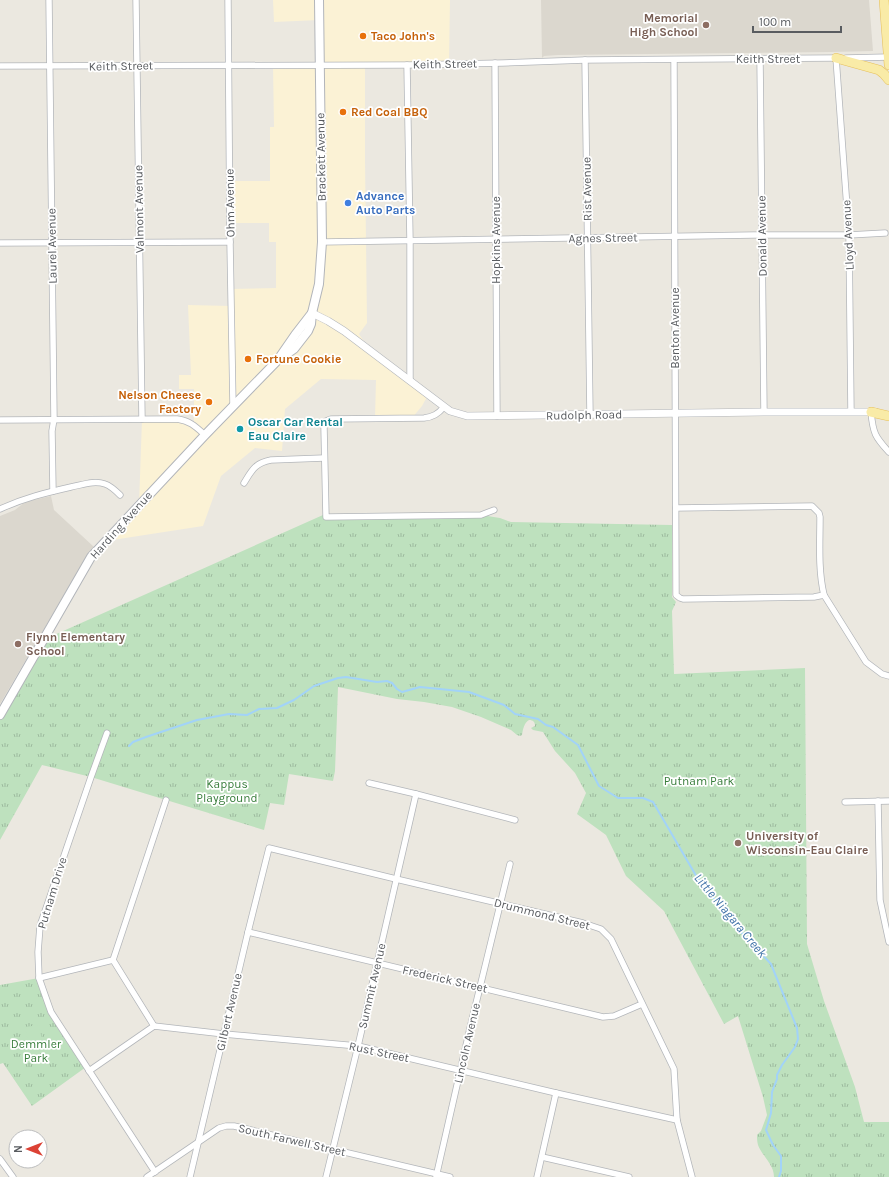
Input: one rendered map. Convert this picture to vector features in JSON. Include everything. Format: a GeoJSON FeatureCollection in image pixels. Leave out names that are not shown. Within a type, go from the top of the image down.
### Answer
{"type":"FeatureCollection","features":[{"type":"Feature","properties":{"kind":"main road","name":"Brackett Avenue"},"geometry":{"type":"LineString","coordinates":[[312,313],[319,284],[322,242],[319,0]]}},
{"type":"Feature","properties":{"kind":"main road"},"geometry":{"type":"LineString","coordinates":[[884,0],[889,59]]}},
{"type":"Feature","properties":{"kind":"main road"},"geometry":{"type":"LineString","coordinates":[[836,58],[879,70],[889,80]]}},
{"type":"Feature","properties":{"kind":"main road","name":"Harding Avenue"},"geometry":{"type":"LineString","coordinates":[[0,716],[91,557],[205,435],[277,361],[312,313]]}},
{"type":"Feature","properties":{"kind":"main road"},"geometry":{"type":"LineString","coordinates":[[871,412],[889,416]]}},
{"type":"Feature","properties":{"kind":"street","name":"Laurel Avenue"},"geometry":{"type":"LineString","coordinates":[[49,0],[54,420],[52,431],[53,491]]}},
{"type":"Feature","properties":{"kind":"street","name":"Valmont Avenue"},"geometry":{"type":"LineString","coordinates":[[136,0],[142,418]]}},
{"type":"Feature","properties":{"kind":"street","name":"Ohm Avenue"},"geometry":{"type":"LineString","coordinates":[[228,0],[230,242],[234,406]]}},
{"type":"Feature","properties":{"kind":"street","name":"Keith Street"},"geometry":{"type":"LineString","coordinates":[[0,66],[50,67],[407,64],[585,60],[836,58],[889,59]]}},
{"type":"Feature","properties":{"kind":"street","name":"Lloyd Avenue"},"geometry":{"type":"LineString","coordinates":[[836,58],[849,235],[851,412]]}},
{"type":"Feature","properties":{"kind":"street","name":"Donald Avenue"},"geometry":{"type":"LineString","coordinates":[[760,59],[764,412]]}},
{"type":"Feature","properties":{"kind":"street","name":"Rist Avenue"},"geometry":{"type":"LineString","coordinates":[[585,60],[590,414]]}},
{"type":"Feature","properties":{"kind":"street","name":"Benton Avenue"},"geometry":{"type":"LineString","coordinates":[[674,60],[676,593],[678,597],[682,599],[814,597],[824,595]]}},
{"type":"Feature","properties":{"kind":"street","name":"Hopkins Avenue"},"geometry":{"type":"LineString","coordinates":[[495,63],[497,416]]}},
{"type":"Feature","properties":{"kind":"street"},"geometry":{"type":"LineString","coordinates":[[407,64],[410,241],[410,381]]}},
{"type":"Feature","properties":{"kind":"street","name":"Agnes Street"},"geometry":{"type":"LineString","coordinates":[[322,242],[675,236],[849,235],[885,233]]}},
{"type":"Feature","properties":{"kind":"street"},"geometry":{"type":"LineString","coordinates":[[0,243],[230,242]]}},
{"type":"Feature","properties":{"kind":"street","name":"Rudolph Road"},"geometry":{"type":"LineString","coordinates":[[312,313],[344,331],[444,407],[456,413],[467,416],[889,412]]}},
{"type":"Feature","properties":{"kind":"street"},"geometry":{"type":"LineString","coordinates":[[444,407],[435,416],[424,418],[331,419],[326,421],[324,427],[326,517],[481,515],[494,510]]}},
{"type":"Feature","properties":{"kind":"street"},"geometry":{"type":"LineString","coordinates":[[871,412],[872,426],[875,434],[889,452]]}},
{"type":"Feature","properties":{"kind":"street"},"geometry":{"type":"LineString","coordinates":[[0,420],[177,418],[186,420],[205,435]]}},
{"type":"Feature","properties":{"kind":"street"},"geometry":{"type":"LineString","coordinates":[[244,483],[252,469],[265,461],[324,458]]}},
{"type":"Feature","properties":{"kind":"street"},"geometry":{"type":"LineString","coordinates":[[0,509],[24,499],[93,482],[112,487],[120,495]]}},
{"type":"Feature","properties":{"kind":"street"},"geometry":{"type":"LineString","coordinates":[[676,508],[812,506],[816,509],[820,517],[820,572],[824,595],[866,662],[882,674],[889,676]]}},
{"type":"Feature","properties":{"kind":"street","name":"Putnam Drive"},"geometry":{"type":"LineString","coordinates":[[107,733],[40,926],[38,952],[39,978],[51,1012],[155,1172]]}},
{"type":"Feature","properties":{"kind":"street"},"geometry":{"type":"LineString","coordinates":[[369,783],[515,820]]}},
{"type":"Feature","properties":{"kind":"street","name":"Summit Avenue"},"geometry":{"type":"LineString","coordinates":[[326,1177],[416,794]]}},
{"type":"Feature","properties":{"kind":"street"},"geometry":{"type":"LineString","coordinates":[[113,960],[166,800]]}},
{"type":"Feature","properties":{"kind":"street"},"geometry":{"type":"LineString","coordinates":[[878,801],[880,900],[889,942]]}},
{"type":"Feature","properties":{"kind":"street"},"geometry":{"type":"LineString","coordinates":[[845,802],[889,801]]}},
{"type":"Feature","properties":{"kind":"street","name":"Drummond Street"},"geometry":{"type":"LineString","coordinates":[[269,848],[584,923],[601,929],[611,939],[674,1070],[677,1120],[692,1177]]}},
{"type":"Feature","properties":{"kind":"street","name":"Gilbert Avenue"},"geometry":{"type":"LineString","coordinates":[[190,1177],[269,848]]}},
{"type":"Feature","properties":{"kind":"street","name":"Lincoln Avenue"},"geometry":{"type":"LineString","coordinates":[[436,1175],[510,864]]}},
{"type":"Feature","properties":{"kind":"street","name":"Frederick Street"},"geometry":{"type":"LineString","coordinates":[[248,932],[603,1017],[614,1016],[642,1004]]}},
{"type":"Feature","properties":{"kind":"street"},"geometry":{"type":"LineString","coordinates":[[39,978],[113,960]]}},
{"type":"Feature","properties":{"kind":"street"},"geometry":{"type":"LineString","coordinates":[[89,1071],[154,1026],[113,960]]}},
{"type":"Feature","properties":{"kind":"street","name":"Rust Street"},"geometry":{"type":"LineString","coordinates":[[154,1026],[358,1046],[677,1120]]}},
{"type":"Feature","properties":{"kind":"street"},"geometry":{"type":"LineString","coordinates":[[537,1177],[556,1093]]}},
{"type":"Feature","properties":{"kind":"street","name":"South Farwell Street"},"geometry":{"type":"LineString","coordinates":[[147,1177],[219,1128],[234,1126],[436,1175],[450,1177]]}},
{"type":"Feature","properties":{"kind":"street"},"geometry":{"type":"LineString","coordinates":[[542,1157],[629,1177]]}},
{"type":"Feature","properties":{"kind":"street"},"geometry":{"type":"LineString","coordinates":[[0,1159],[13,1177]]}},
{"type":"Feature","properties":{"kind":"shaded area"},"geometry":{"type":"Polygon","coordinates":[[[273,0],[450,0],[449,64],[365,65],[367,323],[359,334],[370,351],[428,395],[422,406],[412,418],[375,418],[376,380],[321,379],[285,409],[282,451],[255,448],[221,476],[203,526],[106,541],[139,505],[142,419],[177,419],[194,425],[194,389],[179,389],[179,375],[191,375],[188,305],[231,306],[231,289],[276,288],[276,242],[269,242],[269,223],[230,223],[229,181],[270,181],[270,127],[274,127],[273,65],[320,64],[319,20],[274,22],[273,0]]]}},
{"type":"Feature","properties":{"kind":"shaded area","name":"Memorial High School"},"geometry":{"type":"Polygon","coordinates":[[[541,0],[869,0],[873,51],[558,55],[544,56],[542,58],[541,0]]]}},
{"type":"Feature","properties":{"kind":"shaded area","name":"Flynn Elementary School"},"geometry":{"type":"Polygon","coordinates":[[[51,496],[54,510],[94,547],[79,569],[0,704],[0,516],[15,510],[25,502],[51,496]]]}},
{"type":"Feature","properties":{"kind":"green space","name":"Putnam Park"},"geometry":{"type":"Polygon","coordinates":[[[323,515],[324,517],[481,515],[500,518],[511,522],[672,525],[672,597],[676,602],[672,611],[674,674],[805,668],[807,944],[824,1001],[855,1087],[864,1122],[889,1122],[889,1177],[774,1177],[772,1168],[758,1144],[757,1135],[761,1131],[767,1115],[763,1097],[738,1016],[724,1024],[664,911],[626,876],[606,835],[577,814],[586,793],[575,773],[555,751],[543,732],[533,730],[531,728],[535,726],[532,720],[529,720],[526,723],[523,728],[522,735],[520,736],[511,730],[481,717],[452,707],[397,699],[338,687],[335,771],[333,781],[289,774],[284,805],[270,803],[264,830],[91,777],[42,765],[0,840],[0,715],[43,640],[323,515]]]}},
{"type":"Feature","properties":{"kind":"green space","name":"Demmler Park"},"geometry":{"type":"Polygon","coordinates":[[[39,978],[51,1012],[86,1067],[32,1106],[3,1063],[0,1064],[0,985],[39,978]]]}},
{"type":"Feature","properties":{"kind":"green space"},"geometry":{"type":"Polygon","coordinates":[[[39,1025],[44,1050],[30,1052],[25,1027],[39,1025]]]}},
{"type":"Feature","properties":{"kind":"waterway","name":"Little Niagara Creek"},"geometry":{"type":"LineString","coordinates":[[129,746],[133,742],[146,737],[197,720],[229,714],[247,715],[259,709],[277,708],[294,700],[314,686],[338,678],[346,677],[377,682],[387,681],[392,683],[402,692],[420,687],[469,692],[504,705],[515,714],[538,719],[546,725],[553,727],[578,745],[599,786],[618,798],[643,798],[653,802],[698,879],[742,933],[771,964],[797,1028],[798,1039],[795,1047],[782,1065],[777,1075],[772,1092],[771,1113],[766,1130],[773,1145],[781,1156],[781,1171],[779,1177]]}},
{"type":"Feature","properties":{"kind":"place","name":"Memorial High School"},"geometry":{"type":"Point","coordinates":[706,25]}},
{"type":"Feature","properties":{"kind":"place","name":"Taco John's"},"geometry":{"type":"Point","coordinates":[363,36]}},
{"type":"Feature","properties":{"kind":"place","name":"Red Coal BBQ"},"geometry":{"type":"Point","coordinates":[343,112]}},
{"type":"Feature","properties":{"kind":"place","name":"Advance Auto Parts"},"geometry":{"type":"Point","coordinates":[348,203]}},
{"type":"Feature","properties":{"kind":"place","name":"Fortune Cookie"},"geometry":{"type":"Point","coordinates":[248,359]}},
{"type":"Feature","properties":{"kind":"place","name":"Nelson Cheese Factory"},"geometry":{"type":"Point","coordinates":[209,402]}},
{"type":"Feature","properties":{"kind":"place","name":"Oscar Car Rental Eau Claire"},"geometry":{"type":"Point","coordinates":[240,429]}},
{"type":"Feature","properties":{"kind":"place","name":"Flynn Elementary School"},"geometry":{"type":"Point","coordinates":[18,644]}},
{"type":"Feature","properties":{"kind":"place","name":"University of Wisconsin-Eau Claire"},"geometry":{"type":"Point","coordinates":[738,843]}},
{"type":"Feature","properties":{"kind":"park label","name":"Kappus Playground"},"geometry":{"type":"Point","coordinates":[227,791]}}]}
